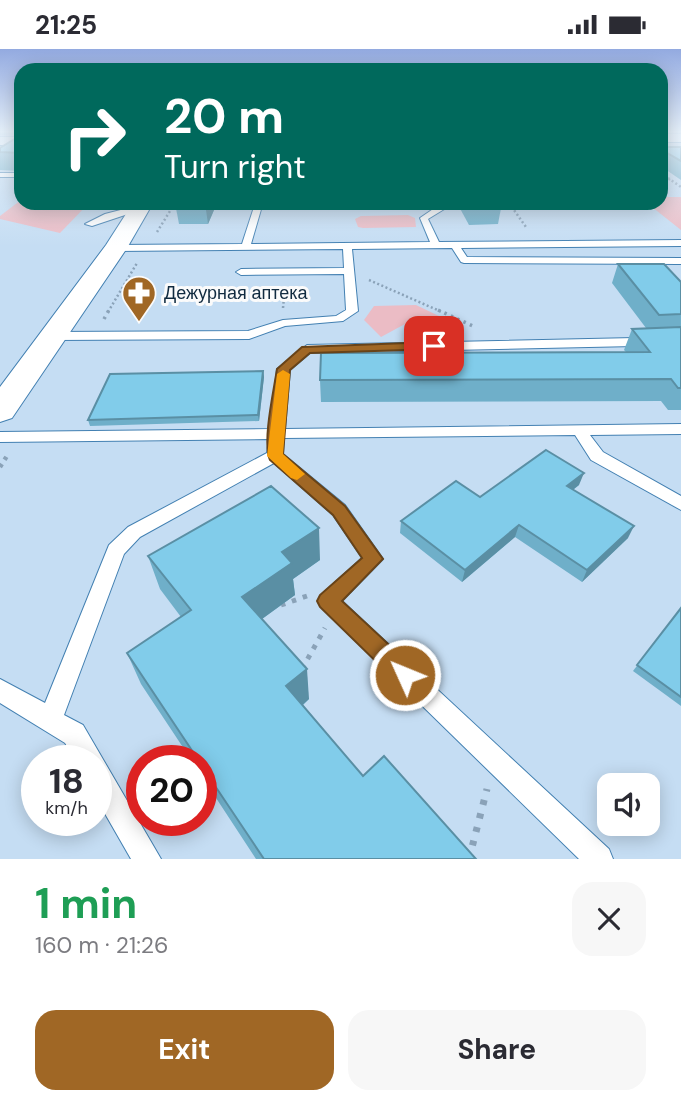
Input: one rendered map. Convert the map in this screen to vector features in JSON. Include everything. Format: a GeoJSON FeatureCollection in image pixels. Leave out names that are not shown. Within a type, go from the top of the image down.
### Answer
{"type":"FeatureCollection","features":[{"type":"Feature","properties":{"kind":"street"},"geometry":{"type":"LineString","coordinates":[[0,411],[116,248],[139,210]]}},
{"type":"Feature","properties":{"kind":"lane"},"geometry":{"type":"LineString","coordinates":[[89,225],[127,210]]}},
{"type":"Feature","properties":{"kind":"lane"},"geometry":{"type":"LineString","coordinates":[[246,247],[257,210]]}},
{"type":"Feature","properties":{"kind":"lane"},"geometry":{"type":"LineString","coordinates":[[436,245],[424,218],[437,210]]}},
{"type":"Feature","properties":{"kind":"lane"},"geometry":{"type":"LineString","coordinates":[[116,248],[681,243]]}},
{"type":"Feature","properties":{"kind":"lane"},"geometry":{"type":"LineString","coordinates":[[455,245],[464,260],[681,261]]}},
{"type":"Feature","properties":{"kind":"lane"},"geometry":{"type":"LineString","coordinates":[[54,336],[248,335],[283,323],[339,319],[352,311],[347,246]]}},
{"type":"Feature","properties":{"kind":"lane"},"geometry":{"type":"LineString","coordinates":[[241,272],[349,271]]}},
{"type":"Feature","properties":{"kind":"lane"},"geometry":{"type":"LineString","coordinates":[[276,445],[284,369],[307,349],[681,341]]}},
{"type":"Feature","properties":{"kind":"lane"},"geometry":{"type":"LineString","coordinates":[[0,437],[276,445],[579,430],[681,429]]}},
{"type":"Feature","properties":{"kind":"lane"},"geometry":{"type":"LineString","coordinates":[[579,430],[597,456],[681,504]]}},
{"type":"Feature","properties":{"kind":"lane"},"geometry":{"type":"LineString","coordinates":[[50,720],[116,550],[134,532],[276,445]]}},
{"type":"Feature","properties":{"kind":"lane"},"geometry":{"type":"LineString","coordinates":[[276,445],[339,510],[373,559],[328,601],[599,859]]}},
{"type":"Feature","properties":{"kind":"lane"},"geometry":{"type":"LineString","coordinates":[[0,690],[74,734],[81,745]]}},
{"type":"Feature","properties":{"kind":"lane"},"geometry":{"type":"LineString","coordinates":[[112,800],[146,859]]}},
{"type":"Feature","properties":{"kind":"path"},"geometry":{"type":"LineString","coordinates":[[514,210],[540,244]]}},
{"type":"Feature","properties":{"kind":"path"},"geometry":{"type":"LineString","coordinates":[[349,271],[512,344]]}},
{"type":"Feature","properties":{"kind":"path"},"geometry":{"type":"LineString","coordinates":[[281,605],[312,594]]}},
{"type":"Feature","properties":{"kind":"path"},"geometry":{"type":"LineString","coordinates":[[295,682],[327,624]]}},
{"type":"Feature","properties":{"kind":"path"},"geometry":{"type":"LineString","coordinates":[[469,859],[488,784]]}},
{"type":"Feature","properties":{"kind":"shaded area"},"geometry":{"type":"Polygon","coordinates":[[[668,197],[681,197],[681,230],[656,210],[668,210],[668,197]]]}},
{"type":"Feature","properties":{"kind":"shaded area"},"geometry":{"type":"Polygon","coordinates":[[[14,205],[14,210],[82,210],[60,233],[0,219],[0,216],[14,205]]]}},
{"type":"Feature","properties":{"kind":"shaded area"},"geometry":{"type":"Polygon","coordinates":[[[408,215],[415,218],[416,227],[363,228],[358,227],[355,219],[361,216],[408,215]]]}},
{"type":"Feature","properties":{"kind":"shaded area"},"geometry":{"type":"Polygon","coordinates":[[[416,305],[462,327],[405,324],[381,337],[364,320],[374,306],[416,305]]]}},
{"type":"Feature","properties":{"kind":"building"},"geometry":{"type":"Polygon","coordinates":[[[618,264],[664,264],[681,282],[681,314],[659,315],[618,264]]]}},
{"type":"Feature","properties":{"kind":"building"},"geometry":{"type":"Polygon","coordinates":[[[681,327],[681,388],[671,379],[320,380],[321,353],[650,352],[632,329],[681,327]]]}},
{"type":"Feature","properties":{"kind":"building"},"geometry":{"type":"Polygon","coordinates":[[[263,371],[258,415],[88,420],[110,374],[263,371]]]}},
{"type":"Feature","properties":{"kind":"building"},"geometry":{"type":"Polygon","coordinates":[[[546,450],[584,473],[567,486],[634,526],[587,570],[519,525],[465,570],[401,521],[456,481],[480,497],[546,450]]]}},
{"type":"Feature","properties":{"kind":"building"},"geometry":{"type":"Polygon","coordinates":[[[271,486],[319,528],[282,552],[292,563],[242,597],[307,669],[286,686],[363,776],[384,756],[476,859],[264,859],[217,789],[217,745],[188,745],[127,653],[191,610],[148,556],[271,486]]]}},
{"type":"Feature","properties":{"kind":"building"},"geometry":{"type":"Polygon","coordinates":[[[681,608],[681,697],[637,665],[681,608]]]}},
{"type":"Feature","properties":{"kind":"slow traffic"},"geometry":{"type":"LineString","coordinates":[[283,374],[275,456],[297,474]]}},
{"type":"Feature","properties":{"kind":"place","name":"Дежурная аптека"},"geometry":{"type":"Point","coordinates":[139,323]}},
{"type":"Feature","properties":{"kind":"route"},"geometry":{"type":"LineString","coordinates":[[405,675],[328,601],[373,559],[339,510],[275,456],[276,434],[284,369],[307,349],[434,346]]}}]}
